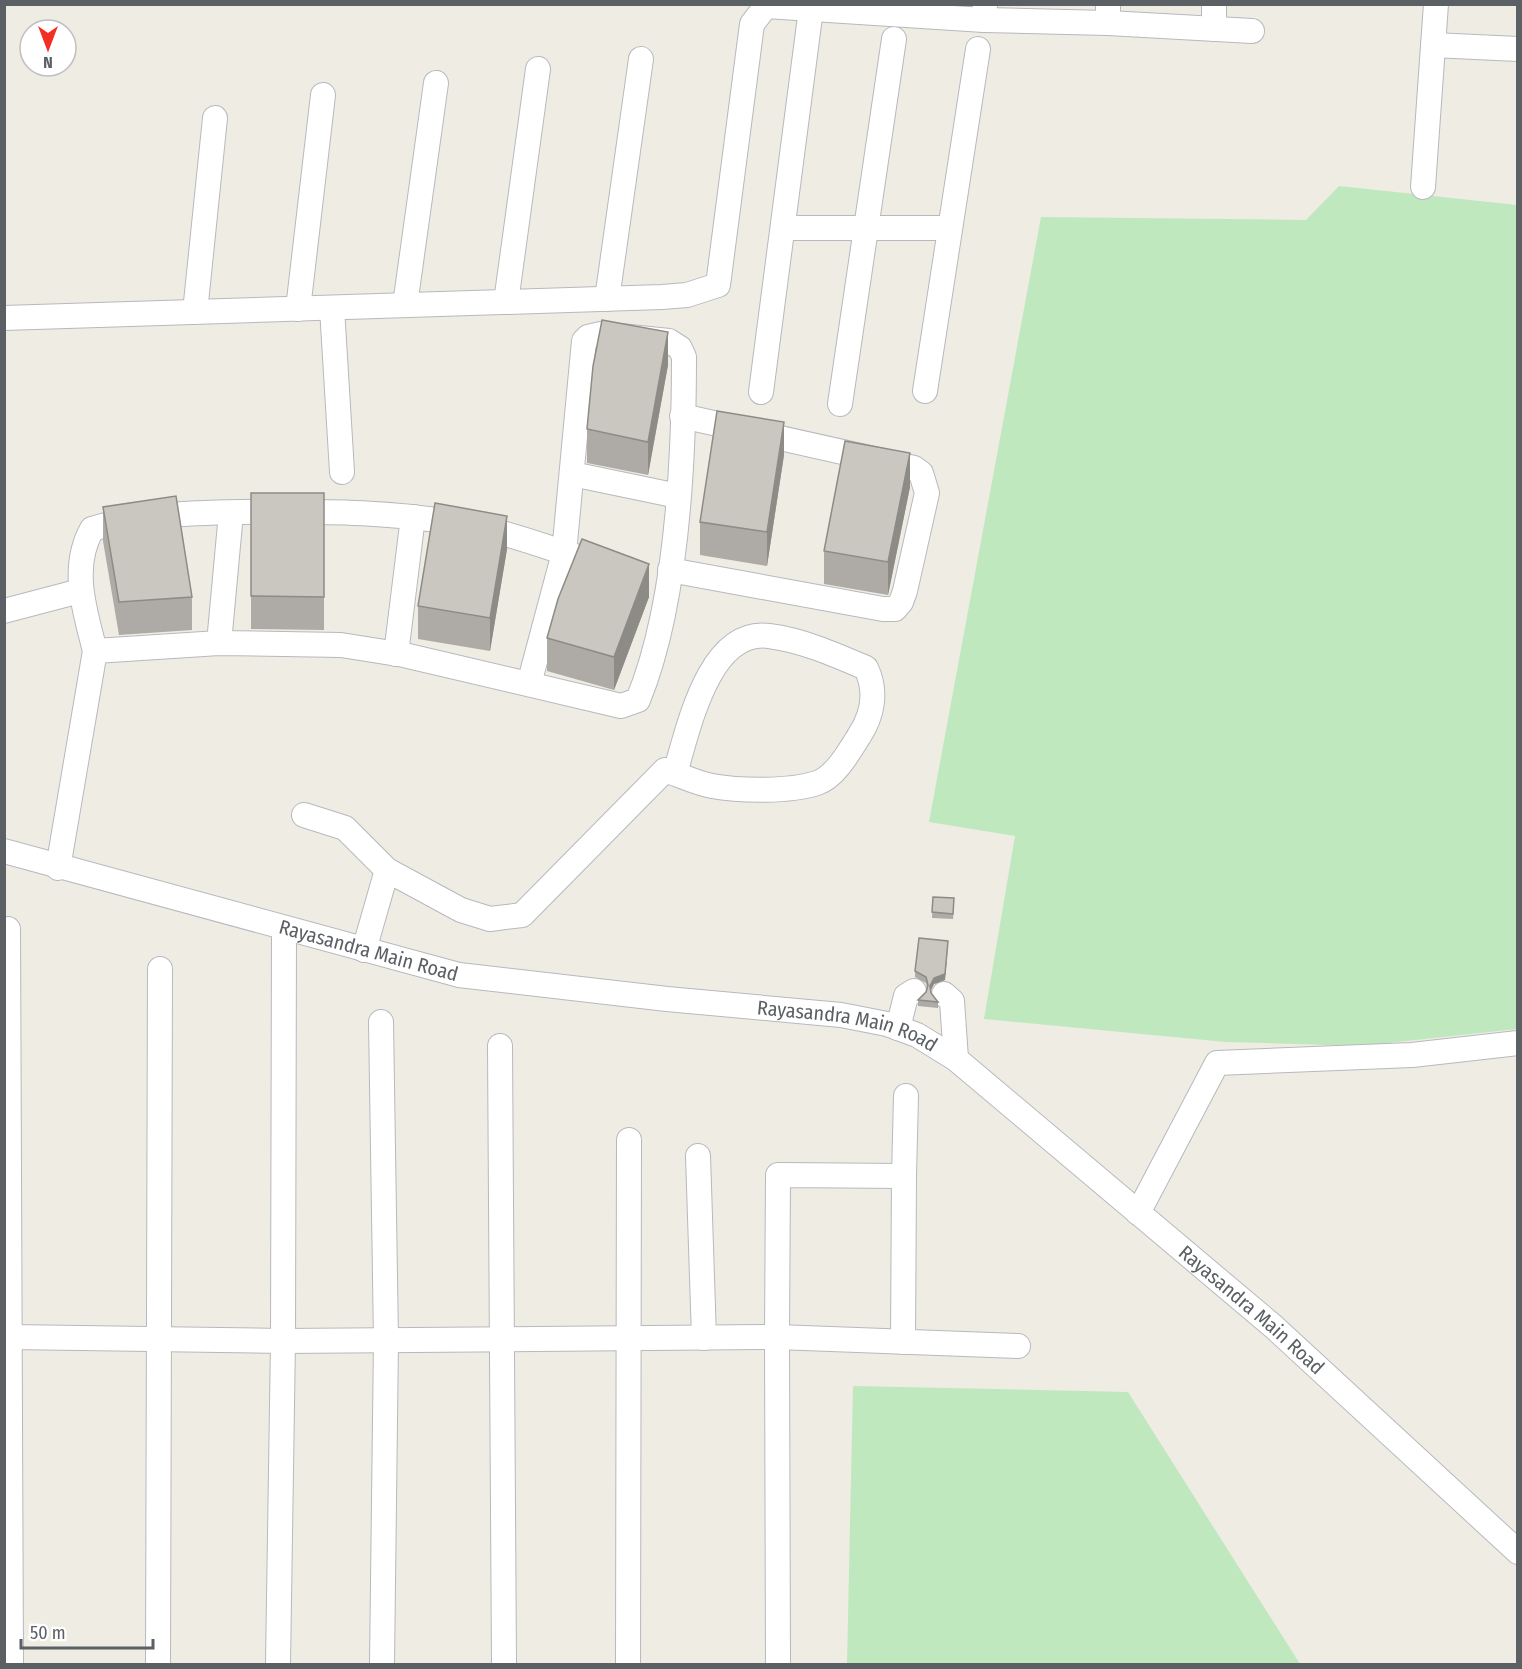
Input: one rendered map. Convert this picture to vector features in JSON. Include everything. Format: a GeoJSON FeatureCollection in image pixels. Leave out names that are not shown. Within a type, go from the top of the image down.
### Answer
{"type":"FeatureCollection","features":[{"type":"Feature","properties":{"kind":"street"},"geometry":{"type":"LineString","coordinates":[[1214,4],[1215,29]]}},
{"type":"Feature","properties":{"kind":"street"},"geometry":{"type":"LineString","coordinates":[[1423,187],[1436,4]]}},
{"type":"Feature","properties":{"kind":"street"},"geometry":{"type":"LineString","coordinates":[[4,318],[608,299],[687,295],[718,285],[752,24],[766,6],[783,5],[811,9],[1108,14],[1215,29],[1252,31]]}},
{"type":"Feature","properties":{"kind":"street"},"geometry":{"type":"LineString","coordinates":[[761,392],[811,9]]}},
{"type":"Feature","properties":{"kind":"street"},"geometry":{"type":"LineString","coordinates":[[840,404],[894,39]]}},
{"type":"Feature","properties":{"kind":"street"},"geometry":{"type":"LineString","coordinates":[[1433,45],[1518,49]]}},
{"type":"Feature","properties":{"kind":"street"},"geometry":{"type":"LineString","coordinates":[[925,392],[978,49]]}},
{"type":"Feature","properties":{"kind":"street"},"geometry":{"type":"LineString","coordinates":[[608,299],[641,59]]}},
{"type":"Feature","properties":{"kind":"street"},"geometry":{"type":"LineString","coordinates":[[506,302],[538,69]]}},
{"type":"Feature","properties":{"kind":"street"},"geometry":{"type":"LineString","coordinates":[[405,305],[436,83]]}},
{"type":"Feature","properties":{"kind":"street"},"geometry":{"type":"LineString","coordinates":[[298,309],[323,95]]}},
{"type":"Feature","properties":{"kind":"street"},"geometry":{"type":"LineString","coordinates":[[195,312],[215,118]]}},
{"type":"Feature","properties":{"kind":"street"},"geometry":{"type":"LineString","coordinates":[[783,228],[949,228]]}},
{"type":"Feature","properties":{"kind":"street"},"geometry":{"type":"LineString","coordinates":[[332,308],[342,472]]}},
{"type":"Feature","properties":{"kind":"street"},"geometry":{"type":"LineString","coordinates":[[95,651],[219,643],[341,645],[396,654],[621,706],[638,700],[645,683],[678,496],[684,357],[681,348],[669,341],[601,334],[588,337],[582,348],[564,553],[529,684]]}},
{"type":"Feature","properties":{"kind":"street"},"geometry":{"type":"LineString","coordinates":[[662,579],[895,609],[901,602],[905,591],[927,493],[921,472],[914,468],[682,416]]}},
{"type":"Feature","properties":{"kind":"street"},"geometry":{"type":"LineString","coordinates":[[572,474],[678,496]]}},
{"type":"Feature","properties":{"kind":"street"},"geometry":{"type":"LineString","coordinates":[[58,868],[95,651],[80,591],[83,553],[92,529],[148,518],[231,513],[304,511],[413,517],[483,529],[595,563]]}},
{"type":"Feature","properties":{"kind":"street"},"geometry":{"type":"LineString","coordinates":[[219,643],[231,513]]}},
{"type":"Feature","properties":{"kind":"street"},"geometry":{"type":"LineString","coordinates":[[396,654],[413,517]]}},
{"type":"Feature","properties":{"kind":"street"},"geometry":{"type":"LineString","coordinates":[[4,610],[80,591]]}},
{"type":"Feature","properties":{"kind":"street"},"geometry":{"type":"LineString","coordinates":[[304,815],[345,828],[387,870],[461,910],[490,919],[522,915],[664,770],[710,786],[739,789],[790,787],[818,783],[844,760],[866,726],[874,690],[866,668],[768,635],[734,645],[718,659],[694,709],[675,773]]}},
{"type":"Feature","properties":{"kind":"street","name":"Rayasandra Main Road"},"geometry":{"type":"LineString","coordinates":[[4,851],[58,868],[459,975],[667,999],[841,1015],[898,1028],[917,1035],[956,1059],[1274,1327],[1518,1552]]}},
{"type":"Feature","properties":{"kind":"street"},"geometry":{"type":"LineString","coordinates":[[364,950],[387,870]]}},
{"type":"Feature","properties":{"kind":"street"},"geometry":{"type":"LineString","coordinates":[[278,1665],[283,1341],[284,928]]}},
{"type":"Feature","properties":{"kind":"street"},"geometry":{"type":"LineString","coordinates":[[8,929],[11,1665]]}},
{"type":"Feature","properties":{"kind":"street"},"geometry":{"type":"LineString","coordinates":[[158,1665],[160,969]]}},
{"type":"Feature","properties":{"kind":"street"},"geometry":{"type":"LineString","coordinates":[[898,1028],[906,996],[914,991]]}},
{"type":"Feature","properties":{"kind":"street"},"geometry":{"type":"LineString","coordinates":[[944,994],[952,1001],[956,1059]]}},
{"type":"Feature","properties":{"kind":"street"},"geometry":{"type":"LineString","coordinates":[[381,1022],[386,1340],[382,1665]]}},
{"type":"Feature","properties":{"kind":"street"},"geometry":{"type":"LineString","coordinates":[[1138,1213],[1217,1063],[1412,1055],[1518,1043]]}},
{"type":"Feature","properties":{"kind":"street"},"geometry":{"type":"LineString","coordinates":[[500,1046],[504,1339],[504,1665]]}},
{"type":"Feature","properties":{"kind":"street"},"geometry":{"type":"LineString","coordinates":[[903,1342],[906,1096]]}},
{"type":"Feature","properties":{"kind":"street"},"geometry":{"type":"LineString","coordinates":[[628,1665],[626,1338],[629,1140]]}},
{"type":"Feature","properties":{"kind":"street"},"geometry":{"type":"LineString","coordinates":[[698,1156],[704,1338]]}},
{"type":"Feature","properties":{"kind":"street"},"geometry":{"type":"LineString","coordinates":[[778,1665],[778,1175],[904,1176]]}},
{"type":"Feature","properties":{"kind":"street"},"geometry":{"type":"LineString","coordinates":[[10,1337],[283,1341],[777,1337],[1018,1346]]}},
{"type":"Feature","properties":{"kind":"green space"},"geometry":{"type":"Polygon","coordinates":[[[1339,186],[1517,205],[1517,1029],[1360,1046],[1226,1042],[984,1019],[1015,836],[929,822],[1041,217],[1306,220],[1339,186]]]}},
{"type":"Feature","properties":{"kind":"green space"},"geometry":{"type":"Polygon","coordinates":[[[853,1386],[1128,1392],[1300,1664],[847,1664],[853,1386]]]}},
{"type":"Feature","properties":{"kind":"building"},"geometry":{"type":"Polygon","coordinates":[[[602,320],[668,332],[648,442],[587,429],[593,366],[602,320]]]}},
{"type":"Feature","properties":{"kind":"building"},"geometry":{"type":"Polygon","coordinates":[[[717,411],[784,422],[767,532],[700,522],[717,411]]]}},
{"type":"Feature","properties":{"kind":"building"},"geometry":{"type":"Polygon","coordinates":[[[845,441],[910,453],[888,562],[824,551],[845,441]]]}},
{"type":"Feature","properties":{"kind":"building"},"geometry":{"type":"Polygon","coordinates":[[[251,493],[324,493],[324,597],[251,596],[251,493]]]}},
{"type":"Feature","properties":{"kind":"building"},"geometry":{"type":"Polygon","coordinates":[[[176,496],[192,597],[119,602],[103,507],[176,496]]]}},
{"type":"Feature","properties":{"kind":"building"},"geometry":{"type":"Polygon","coordinates":[[[435,503],[507,516],[490,618],[418,606],[435,503]]]}},
{"type":"Feature","properties":{"kind":"building"},"geometry":{"type":"Polygon","coordinates":[[[582,539],[649,564],[614,657],[547,638],[558,599],[582,539]]]}},
{"type":"Feature","properties":{"kind":"building"},"geometry":{"type":"Polygon","coordinates":[[[933,897],[954,898],[953,914],[932,912],[933,897]]]}},
{"type":"Feature","properties":{"kind":"building"},"geometry":{"type":"Polygon","coordinates":[[[919,938],[948,941],[945,974],[934,978],[930,986],[931,993],[938,1002],[918,1000],[926,992],[928,985],[926,977],[915,971],[919,938]]]}}]}
